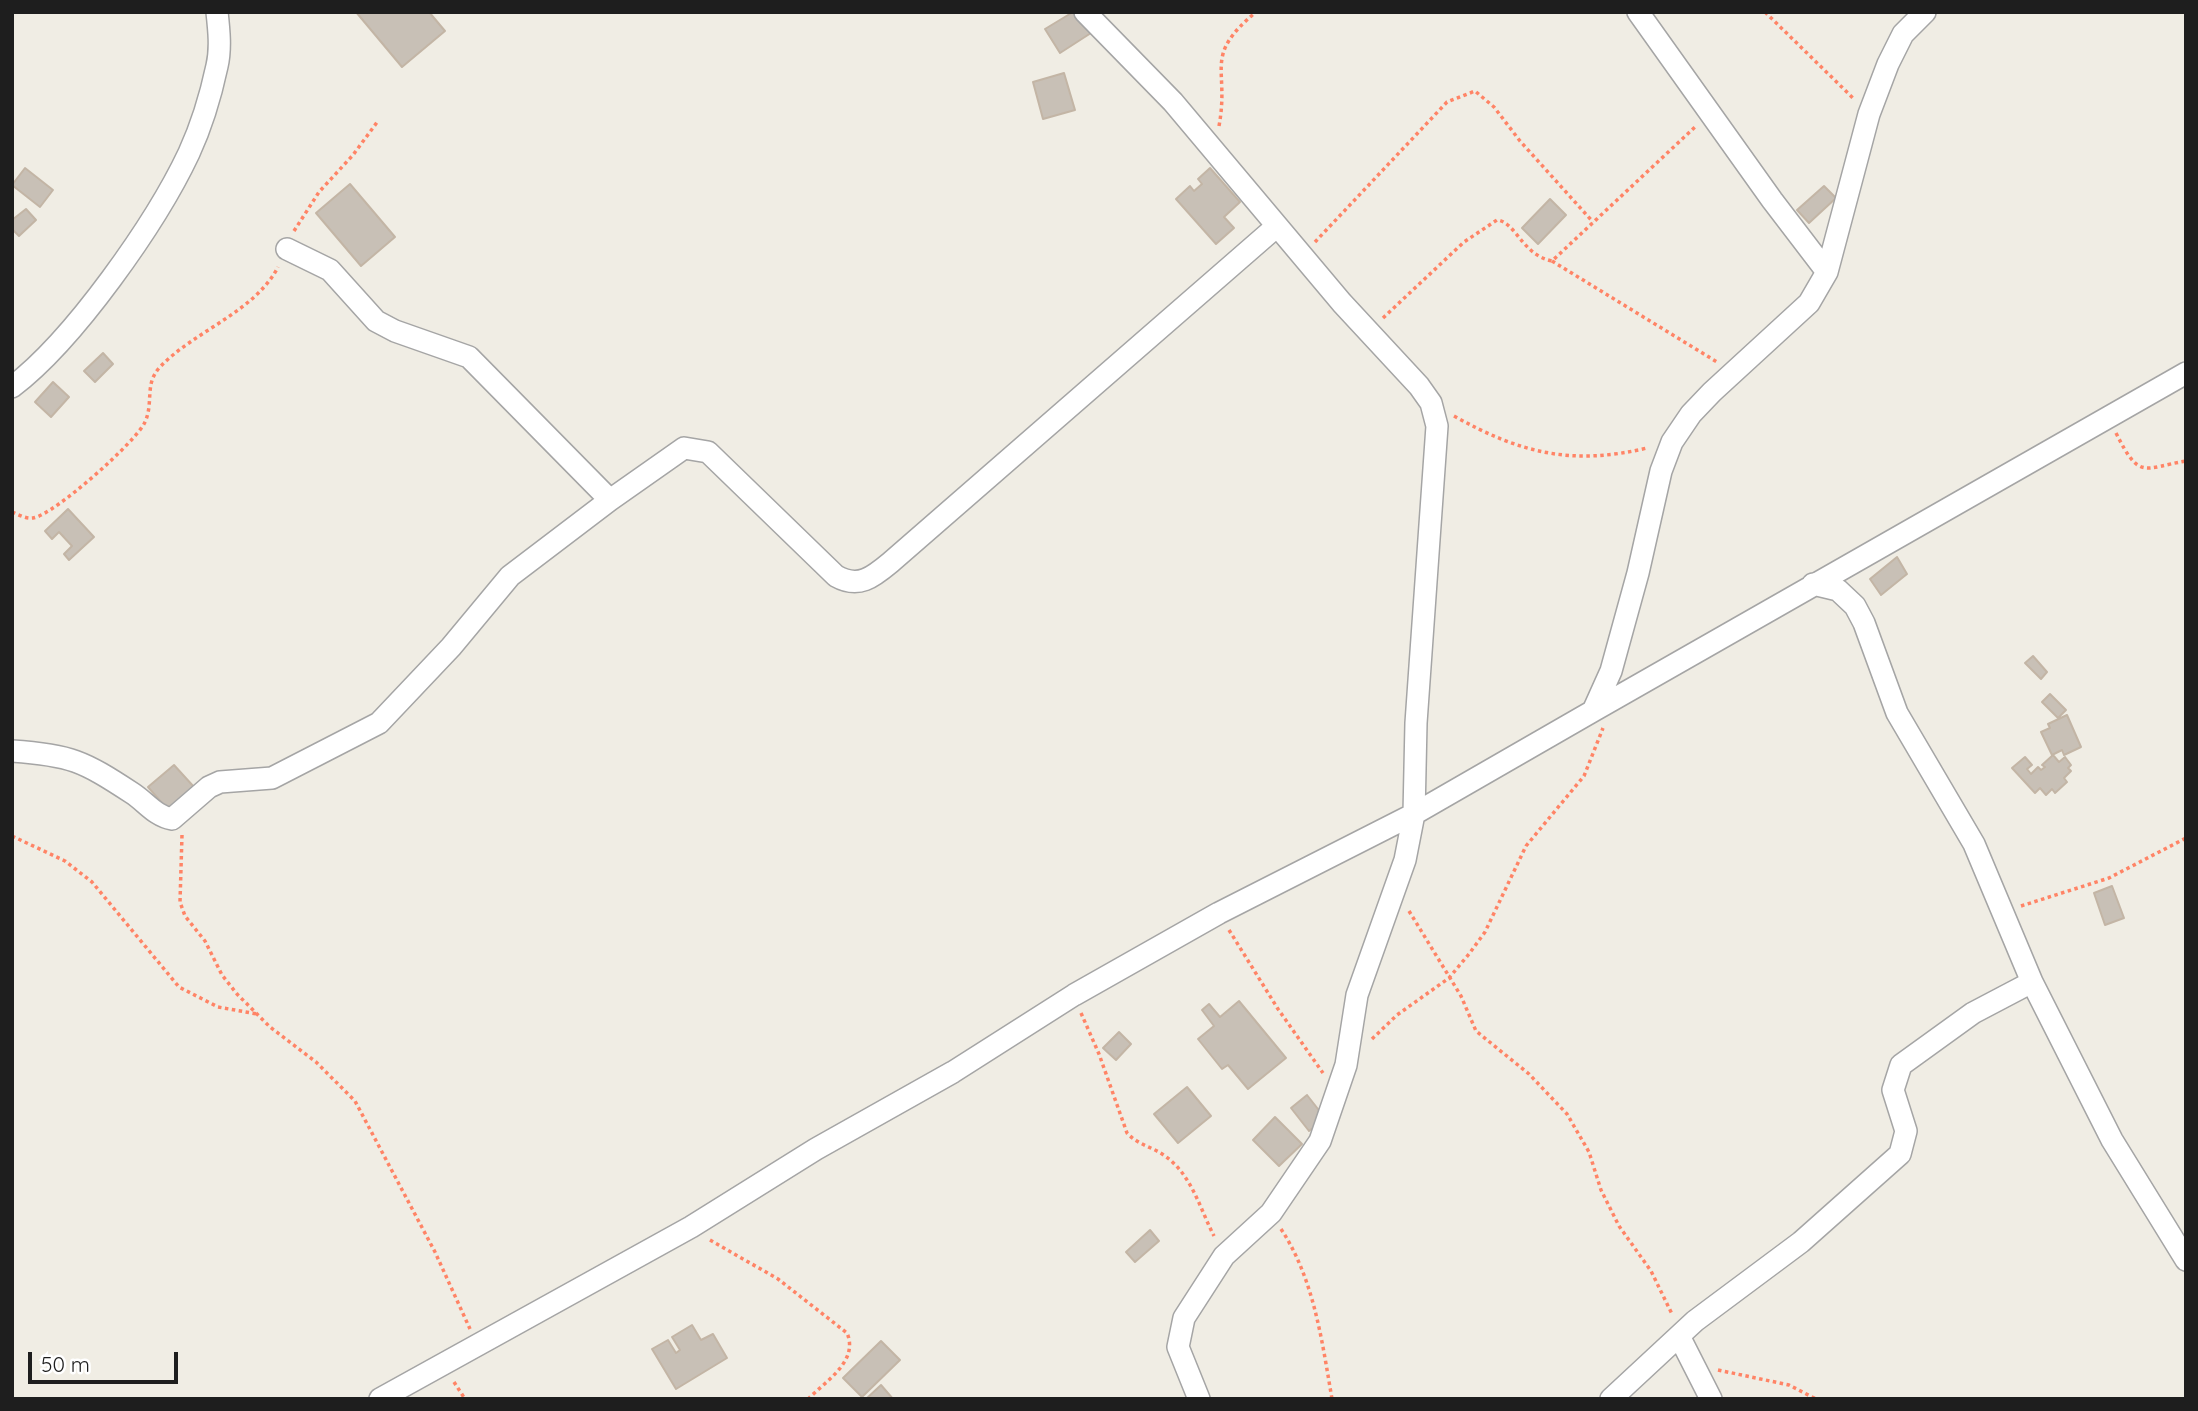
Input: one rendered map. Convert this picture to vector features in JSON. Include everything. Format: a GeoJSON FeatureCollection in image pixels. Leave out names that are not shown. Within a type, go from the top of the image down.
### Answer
{"type":"FeatureCollection","features":[{"type":"Feature","properties":{"kind":"street"},"geometry":{"type":"LineString","coordinates":[[12,387],[54,347],[99,293],[167,192],[190,151],[218,64],[217,12]]}},
{"type":"Feature","properties":{"kind":"street"},"geometry":{"type":"LineString","coordinates":[[1084,12],[1215,149],[1302,256],[1431,403],[1438,439],[1416,723],[1415,814],[1405,860],[1357,995],[1346,1065],[1338,1093],[1309,1159],[1270,1213],[1224,1256],[1193,1302],[1179,1332],[1178,1347],[1199,1399]]}},
{"type":"Feature","properties":{"kind":"street"},"geometry":{"type":"LineString","coordinates":[[1638,12],[1827,272]]}},
{"type":"Feature","properties":{"kind":"street"},"geometry":{"type":"LineString","coordinates":[[1593,711],[1611,671],[1638,573],[1661,471],[1672,442],[1691,414],[1809,303],[1827,272],[1869,114],[1888,64],[1903,34],[1925,12]]}},
{"type":"Feature","properties":{"kind":"street"},"geometry":{"type":"LineString","coordinates":[[12,751],[50,753],[77,760],[139,798],[160,817],[172,819],[209,787],[220,782],[272,778],[379,723],[451,647],[510,576],[684,448],[696,448],[723,464],[836,576],[848,583],[859,583],[891,562],[1277,226]]}},
{"type":"Feature","properties":{"kind":"street"},"geometry":{"type":"LineString","coordinates":[[287,249],[330,270],[351,290],[366,314],[376,321],[394,331],[469,358],[610,500]]}},
{"type":"Feature","properties":{"kind":"street"},"geometry":{"type":"LineString","coordinates":[[380,1399],[691,1227],[816,1149],[953,1072],[1074,995],[1219,913],[1415,814],[2186,373]]}},
{"type":"Feature","properties":{"kind":"street"},"geometry":{"type":"LineString","coordinates":[[1813,584],[1838,590],[1846,596],[1864,623],[1897,713],[1954,805],[1974,844],[2032,982],[2112,1140],[2186,1260]]}},
{"type":"Feature","properties":{"kind":"street"},"geometry":{"type":"LineString","coordinates":[[1611,1399],[1680,1335],[1801,1242],[1900,1154],[1906,1131],[1893,1090],[1901,1065],[1973,1013],[2032,982]]}},
{"type":"Feature","properties":{"kind":"street"},"geometry":{"type":"LineString","coordinates":[[1680,1335],[1711,1399]]}},
{"type":"Feature","properties":{"kind":"path"},"geometry":{"type":"LineString","coordinates":[[1215,149],[1224,90],[1220,57],[1231,34],[1256,12]]}},
{"type":"Feature","properties":{"kind":"path"},"geometry":{"type":"LineString","coordinates":[[1765,12],[1869,114]]}},
{"type":"Feature","properties":{"kind":"path"},"geometry":{"type":"LineString","coordinates":[[1302,256],[1447,102],[1475,91],[1494,107],[1520,141],[1593,222]]}},
{"type":"Feature","properties":{"kind":"path"},"geometry":{"type":"LineString","coordinates":[[1552,261],[1710,114]]}},
{"type":"Feature","properties":{"kind":"path"},"geometry":{"type":"LineString","coordinates":[[12,512],[31,519],[41,515],[74,492],[136,437],[149,412],[148,391],[158,369],[191,340],[253,296],[275,273],[299,220],[378,121]]}},
{"type":"Feature","properties":{"kind":"path"},"geometry":{"type":"LineString","coordinates":[[1368,332],[1464,242],[1490,222],[1497,220],[1506,223],[1529,251],[1539,258],[1552,261],[1733,372]]}},
{"type":"Feature","properties":{"kind":"path"},"geometry":{"type":"LineString","coordinates":[[1431,403],[1493,438],[1522,449],[1552,455],[1632,452],[1672,442]]}},
{"type":"Feature","properties":{"kind":"path"},"geometry":{"type":"LineString","coordinates":[[2108,417],[2127,454],[2141,466],[2151,470],[2186,461]]}},
{"type":"Feature","properties":{"kind":"path"},"geometry":{"type":"LineString","coordinates":[[1346,1065],[1397,1015],[1449,978],[1485,932],[1526,846],[1584,776],[1615,699]]}},
{"type":"Feature","properties":{"kind":"path"},"geometry":{"type":"LineString","coordinates":[[182,812],[180,902],[185,916],[205,941],[222,975],[257,1014],[316,1062],[355,1101],[435,1252],[478,1345]]}},
{"type":"Feature","properties":{"kind":"path"},"geometry":{"type":"LineString","coordinates":[[12,836],[65,861],[92,881],[179,988],[218,1007],[257,1014]]}},
{"type":"Feature","properties":{"kind":"path"},"geometry":{"type":"LineString","coordinates":[[2002,912],[2109,878],[2186,838]]}},
{"type":"Feature","properties":{"kind":"path"},"geometry":{"type":"LineString","coordinates":[[1407,901],[1409,911],[1461,996],[1476,1031],[1529,1074],[1567,1114],[1590,1152],[1601,1190],[1619,1226],[1651,1271],[1680,1335]]}},
{"type":"Feature","properties":{"kind":"path"},"geometry":{"type":"LineString","coordinates":[[1219,913],[1285,1020],[1338,1093]]}},
{"type":"Feature","properties":{"kind":"path"},"geometry":{"type":"LineString","coordinates":[[1074,995],[1127,1133],[1133,1140],[1166,1156],[1175,1166],[1200,1201],[1224,1256]]}},
{"type":"Feature","properties":{"kind":"path"},"geometry":{"type":"LineString","coordinates":[[1270,1213],[1298,1256],[1307,1282],[1332,1399]]}},
{"type":"Feature","properties":{"kind":"path"},"geometry":{"type":"LineString","coordinates":[[691,1227],[778,1279],[847,1333],[850,1353],[845,1362],[808,1399]]}},
{"type":"Feature","properties":{"kind":"path"},"geometry":{"type":"LineString","coordinates":[[1696,1365],[1789,1385],[1816,1399]]}},
{"type":"Feature","properties":{"kind":"building"},"geometry":{"type":"Polygon","coordinates":[[[356,12],[429,12],[445,31],[402,67],[356,12]]]}},
{"type":"Feature","properties":{"kind":"building"},"geometry":{"type":"Polygon","coordinates":[[[1073,12],[1079,12],[1091,33],[1060,53],[1045,29],[1073,12]]]}},
{"type":"Feature","properties":{"kind":"building"},"geometry":{"type":"Polygon","coordinates":[[[1064,73],[1075,110],[1043,119],[1033,82],[1064,73]]]}},
{"type":"Feature","properties":{"kind":"building"},"geometry":{"type":"Polygon","coordinates":[[[25,168],[53,190],[40,207],[12,185],[25,168]]]}},
{"type":"Feature","properties":{"kind":"building"},"geometry":{"type":"Polygon","coordinates":[[[1210,168],[1240,202],[1224,217],[1234,228],[1216,244],[1176,199],[1190,186],[1194,191],[1202,184],[1198,179],[1210,168]]]}},
{"type":"Feature","properties":{"kind":"building"},"geometry":{"type":"Polygon","coordinates":[[[350,184],[395,237],[361,266],[316,213],[350,184]]]}},
{"type":"Feature","properties":{"kind":"building"},"geometry":{"type":"Polygon","coordinates":[[[1824,186],[1836,198],[1809,223],[1797,210],[1824,186]]]}},
{"type":"Feature","properties":{"kind":"building"},"geometry":{"type":"Polygon","coordinates":[[[1550,199],[1566,215],[1538,244],[1522,228],[1550,199]]]}},
{"type":"Feature","properties":{"kind":"building"},"geometry":{"type":"Polygon","coordinates":[[[26,209],[36,220],[19,236],[12,229],[12,220],[26,209]]]}},
{"type":"Feature","properties":{"kind":"building"},"geometry":{"type":"Polygon","coordinates":[[[103,353],[113,364],[95,382],[84,371],[103,353]]]}},
{"type":"Feature","properties":{"kind":"building"},"geometry":{"type":"Polygon","coordinates":[[[53,382],[69,397],[51,417],[35,402],[53,382]]]}},
{"type":"Feature","properties":{"kind":"building"},"geometry":{"type":"Polygon","coordinates":[[[68,509],[94,537],[69,560],[64,554],[72,546],[59,532],[52,539],[45,531],[68,509]]]}},
{"type":"Feature","properties":{"kind":"building"},"geometry":{"type":"Polygon","coordinates":[[[1897,557],[1907,574],[1881,595],[1870,579],[1897,557]]]}},
{"type":"Feature","properties":{"kind":"building"},"geometry":{"type":"Polygon","coordinates":[[[2033,656],[2047,672],[2041,679],[2025,663],[2033,656]]]}},
{"type":"Feature","properties":{"kind":"building"},"geometry":{"type":"Polygon","coordinates":[[[2050,694],[2066,710],[2058,718],[2042,702],[2050,694]]]}},
{"type":"Feature","properties":{"kind":"building"},"geometry":{"type":"Polygon","coordinates":[[[2067,715],[2081,747],[2064,755],[2062,750],[2052,755],[2041,732],[2050,728],[2048,724],[2067,715]]]}},
{"type":"Feature","properties":{"kind":"building"},"geometry":{"type":"Polygon","coordinates":[[[2053,755],[2059,762],[2065,757],[2071,765],[2068,768],[2071,771],[2064,778],[2067,782],[2055,793],[2052,789],[2046,795],[2040,788],[2035,793],[2012,768],[2025,757],[2032,765],[2027,769],[2031,774],[2038,767],[2041,770],[2045,767],[2042,765],[2053,755]]]}},
{"type":"Feature","properties":{"kind":"building"},"geometry":{"type":"Polygon","coordinates":[[[174,765],[194,787],[168,810],[148,787],[174,765]]]}},
{"type":"Feature","properties":{"kind":"building"},"geometry":{"type":"Polygon","coordinates":[[[2112,886],[2124,918],[2105,925],[2094,893],[2112,886]]]}},
{"type":"Feature","properties":{"kind":"building"},"geometry":{"type":"Polygon","coordinates":[[[1239,1001],[1286,1058],[1248,1089],[1228,1065],[1222,1069],[1198,1039],[1214,1026],[1202,1010],[1209,1004],[1220,1017],[1239,1001]]]}},
{"type":"Feature","properties":{"kind":"building"},"geometry":{"type":"Polygon","coordinates":[[[1119,1032],[1131,1044],[1116,1060],[1103,1048],[1119,1032]]]}},
{"type":"Feature","properties":{"kind":"building"},"geometry":{"type":"Polygon","coordinates":[[[1187,1087],[1211,1116],[1178,1143],[1154,1114],[1187,1087]]]}},
{"type":"Feature","properties":{"kind":"building"},"geometry":{"type":"Polygon","coordinates":[[[1307,1095],[1325,1118],[1309,1131],[1291,1108],[1307,1095]]]}},
{"type":"Feature","properties":{"kind":"building"},"geometry":{"type":"Polygon","coordinates":[[[1275,1117],[1302,1144],[1279,1166],[1253,1140],[1275,1117]]]}},
{"type":"Feature","properties":{"kind":"building"},"geometry":{"type":"Polygon","coordinates":[[[1150,1230],[1159,1241],[1135,1262],[1126,1252],[1150,1230]]]}},
{"type":"Feature","properties":{"kind":"building"},"geometry":{"type":"Polygon","coordinates":[[[692,1325],[701,1340],[713,1334],[727,1358],[676,1389],[652,1349],[668,1340],[676,1353],[680,1350],[672,1337],[692,1325]]]}},
{"type":"Feature","properties":{"kind":"building"},"geometry":{"type":"Polygon","coordinates":[[[881,1341],[900,1360],[862,1397],[843,1378],[881,1341]]]}},
{"type":"Feature","properties":{"kind":"building"},"geometry":{"type":"Polygon","coordinates":[[[881,1385],[893,1399],[866,1399],[881,1385]]]}}]}
